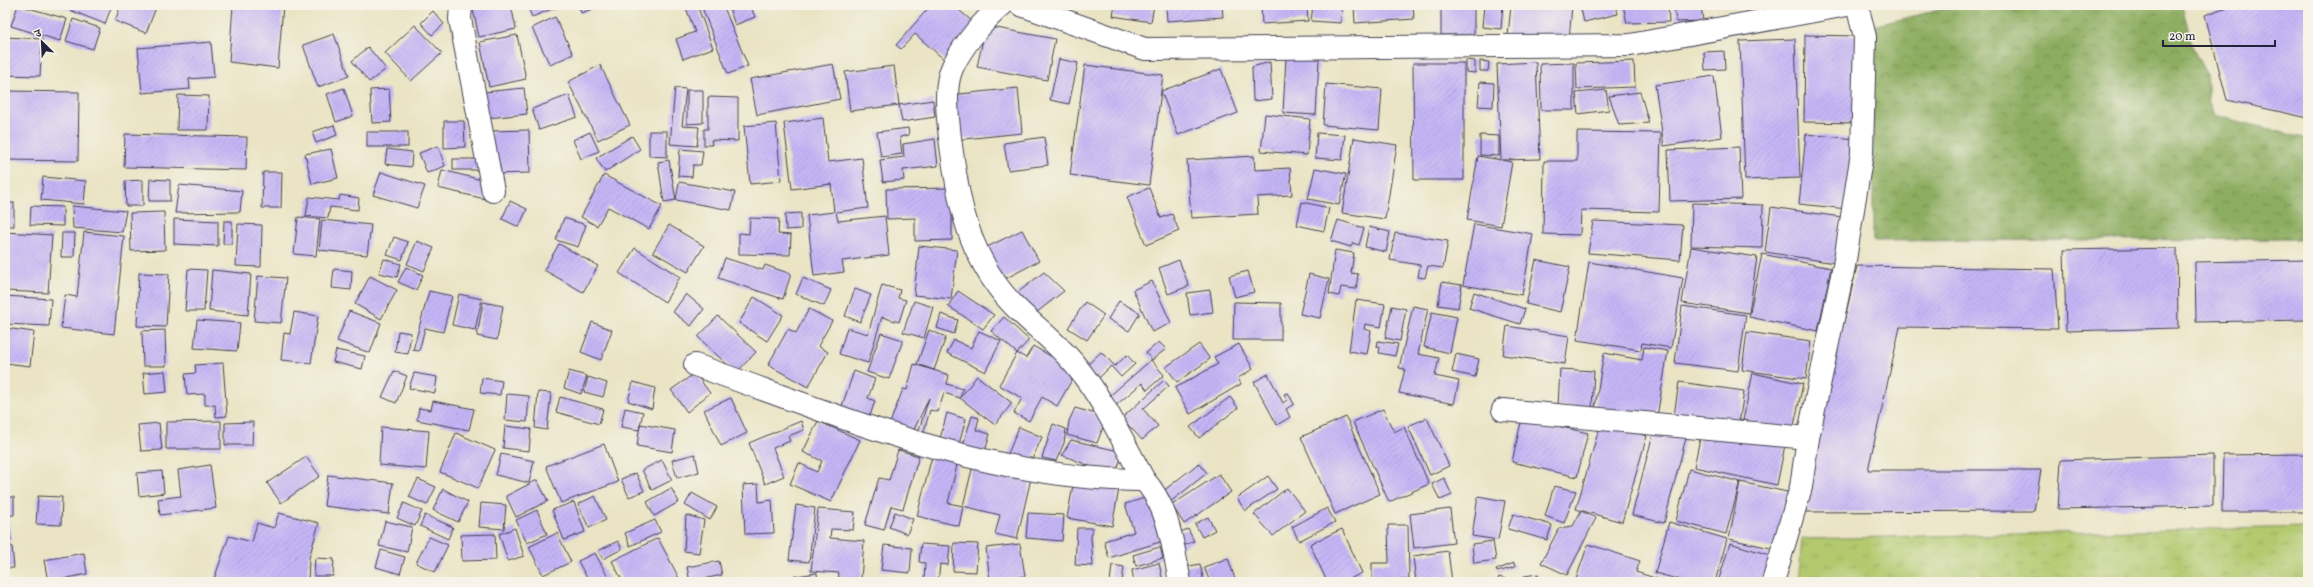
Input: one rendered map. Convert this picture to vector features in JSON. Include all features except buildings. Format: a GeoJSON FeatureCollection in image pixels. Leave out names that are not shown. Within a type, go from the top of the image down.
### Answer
{"type":"FeatureCollection","features":[{"type":"Feature","properties":{"kind":"street"},"geometry":{"type":"LineString","coordinates":[[461,5],[460,19],[493,191]]}},
{"type":"Feature","properties":{"kind":"street"},"geometry":{"type":"LineString","coordinates":[[1002,5],[986,19],[952,67],[946,104],[958,196],[978,254],[996,285],[1076,365],[1102,402],[1144,480],[1154,491],[1168,525],[1180,582]]}},
{"type":"Feature","properties":{"kind":"street"},"geometry":{"type":"LineString","coordinates":[[1021,5],[1145,49],[1630,45],[1847,5]]}},
{"type":"Feature","properties":{"kind":"street"},"geometry":{"type":"LineString","coordinates":[[1773,582],[1801,487],[1808,438],[1844,266],[1862,153],[1865,37],[1857,5]]}},
{"type":"Feature","properties":{"kind":"street"},"geometry":{"type":"LineString","coordinates":[[695,365],[944,452],[1054,474],[1111,480],[1144,480]]}},
{"type":"Feature","properties":{"kind":"street"},"geometry":{"type":"LineString","coordinates":[[1503,410],[1808,438]]}},
{"type":"Feature","properties":{"kind":"green space"},"geometry":{"type":"Polygon","coordinates":[[[1959,5],[2182,5],[2193,49],[2206,74],[2208,100],[2214,115],[2308,139],[2308,239],[1873,241],[1873,26],[1959,5]]]}},
{"type":"Feature","properties":{"kind":"green space"},"geometry":{"type":"Polygon","coordinates":[[[2308,527],[2308,582],[1798,582],[1802,539],[2308,527]]]}}]}
